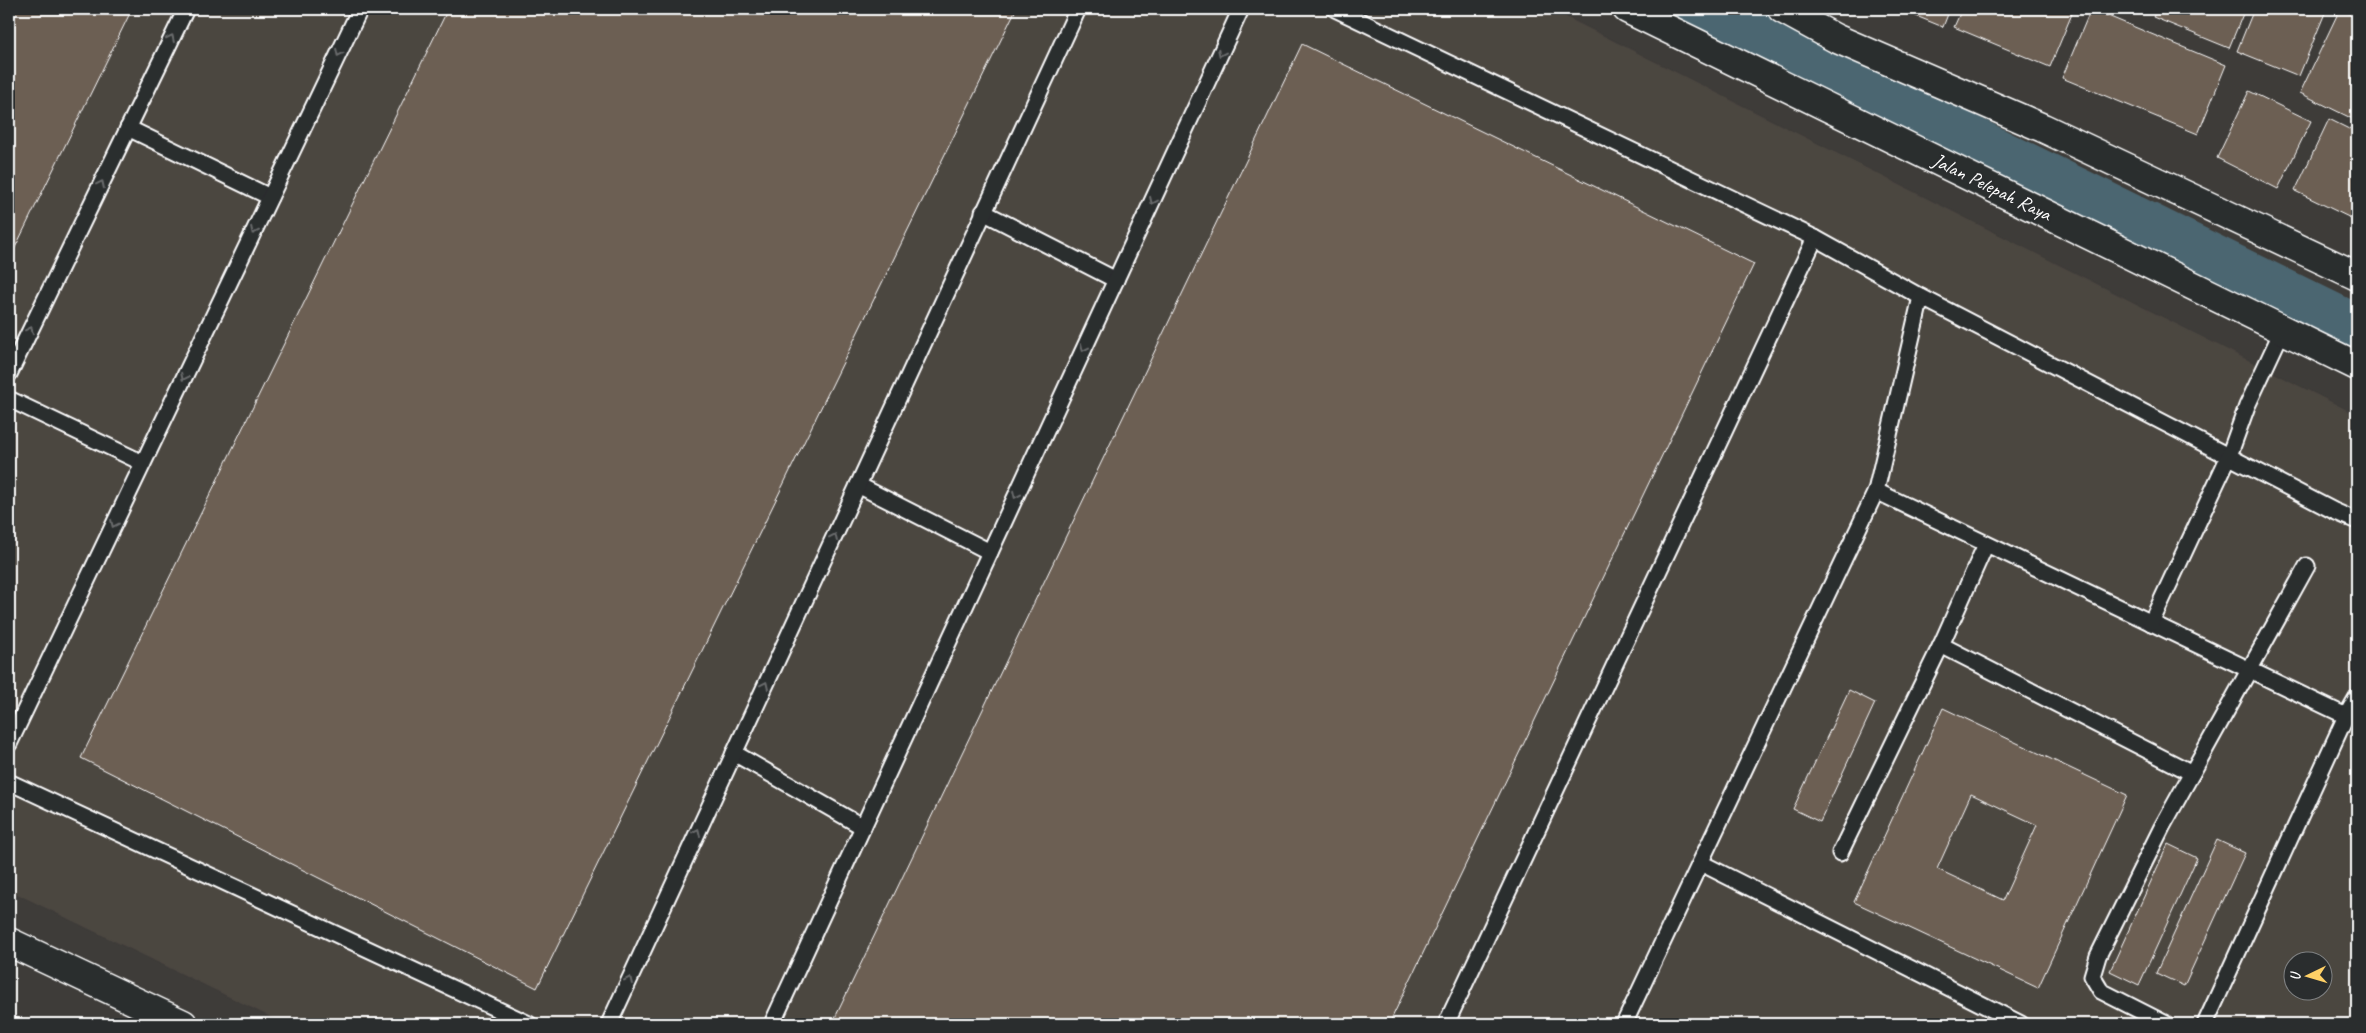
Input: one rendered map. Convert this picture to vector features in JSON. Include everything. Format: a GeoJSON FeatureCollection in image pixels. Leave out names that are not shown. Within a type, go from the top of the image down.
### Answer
{"type":"FeatureCollection","features":[{"type":"Feature","properties":{"kind":"street","name":"Jalan Pelepah Raya"},"geometry":{"type":"LineString","coordinates":[[1627,9],[2357,366]]}},
{"type":"Feature","properties":{"kind":"street"},"geometry":{"type":"LineString","coordinates":[[1782,9],[1835,38],[2043,128],[2357,276]]}},
{"type":"Feature","properties":{"kind":"street"},"geometry":{"type":"LineString","coordinates":[[9,942],[183,1024]]}},
{"type":"Feature","properties":{"kind":"lane"},"geometry":{"type":"LineString","coordinates":[[9,374],[186,9]]}},
{"type":"Feature","properties":{"kind":"lane"},"geometry":{"type":"LineString","coordinates":[[9,744],[360,9]]}},
{"type":"Feature","properties":{"kind":"lane"},"geometry":{"type":"LineString","coordinates":[[609,1024],[1078,9]]}},
{"type":"Feature","properties":{"kind":"lane"},"geometry":{"type":"LineString","coordinates":[[772,1024],[1241,9]]}},
{"type":"Feature","properties":{"kind":"lane"},"geometry":{"type":"LineString","coordinates":[[1335,9],[1816,238],[1921,296],[2334,511],[2357,521]]}},
{"type":"Feature","properties":{"kind":"lane"},"geometry":{"type":"LineString","coordinates":[[128,128],[270,198]]}},
{"type":"Feature","properties":{"kind":"lane"},"geometry":{"type":"LineString","coordinates":[[983,212],[1116,280]]}},
{"type":"Feature","properties":{"kind":"lane"},"geometry":{"type":"LineString","coordinates":[[1446,1024],[1816,238]]}},
{"type":"Feature","properties":{"kind":"lane"},"geometry":{"type":"LineString","coordinates":[[1624,1024],[1876,491],[1921,296]]}},
{"type":"Feature","properties":{"kind":"lane"},"geometry":{"type":"LineString","coordinates":[[2151,623],[2229,456],[2247,406],[2283,329]]}},
{"type":"Feature","properties":{"kind":"lane"},"geometry":{"type":"LineString","coordinates":[[9,399],[142,463]]}},
{"type":"Feature","properties":{"kind":"lane"},"geometry":{"type":"LineString","coordinates":[[858,485],[990,552]]}},
{"type":"Feature","properties":{"kind":"lane"},"geometry":{"type":"LineString","coordinates":[[1876,491],[2151,623],[2250,668],[2346,716]]}},
{"type":"Feature","properties":{"kind":"lane"},"geometry":{"type":"LineString","coordinates":[[1840,853],[1941,645],[1986,544]]}},
{"type":"Feature","properties":{"kind":"lane"},"geometry":{"type":"LineString","coordinates":[[2166,1024],[2101,991],[2092,976],[2098,956],[2162,827],[2307,566]]}},
{"type":"Feature","properties":{"kind":"lane"},"geometry":{"type":"LineString","coordinates":[[1941,645],[2192,773]]}},
{"type":"Feature","properties":{"kind":"lane"},"geometry":{"type":"LineString","coordinates":[[2205,1024],[2346,716],[2357,698]]}},
{"type":"Feature","properties":{"kind":"lane"},"geometry":{"type":"LineString","coordinates":[[734,753],[863,827]]}},
{"type":"Feature","properties":{"kind":"lane"},"geometry":{"type":"LineString","coordinates":[[9,782],[530,1024]]}},
{"type":"Feature","properties":{"kind":"lane"},"geometry":{"type":"LineString","coordinates":[[1700,863],[2021,1024]]}},
{"type":"Feature","properties":{"kind":"shaded area"},"geometry":{"type":"Polygon","coordinates":[[[9,9],[1550,9],[2357,415],[2357,1024],[285,1024],[9,890],[9,9]]]}},
{"type":"Feature","properties":{"kind":"building"},"geometry":{"type":"Polygon","coordinates":[[[9,9],[132,9],[9,260],[9,9]]]}},
{"type":"Feature","properties":{"kind":"building"},"geometry":{"type":"Polygon","coordinates":[[[448,9],[1016,9],[537,988],[81,758],[448,9]]]}},
{"type":"Feature","properties":{"kind":"building"},"geometry":{"type":"Polygon","coordinates":[[[1899,9],[1950,9],[1943,27],[1899,9]]]}},
{"type":"Feature","properties":{"kind":"building"},"geometry":{"type":"Polygon","coordinates":[[[1962,9],[2074,9],[2050,67],[1954,27],[1962,9]]]}},
{"type":"Feature","properties":{"kind":"building"},"geometry":{"type":"Polygon","coordinates":[[[2091,9],[2226,65],[2198,134],[2062,78],[2091,9]]]}},
{"type":"Feature","properties":{"kind":"building"},"geometry":{"type":"Polygon","coordinates":[[[2157,9],[2245,9],[2229,48],[2153,17],[2157,9]]]}},
{"type":"Feature","properties":{"kind":"building"},"geometry":{"type":"Polygon","coordinates":[[[2254,9],[2315,9],[2325,13],[2299,76],[2237,51],[2254,9]]]}},
{"type":"Feature","properties":{"kind":"building"},"geometry":{"type":"Polygon","coordinates":[[[2340,9],[2357,17],[2357,121],[2300,93],[2340,9]]]}},
{"type":"Feature","properties":{"kind":"building"},"geometry":{"type":"Polygon","coordinates":[[[1302,44],[1754,264],[1389,1024],[832,1024],[1302,44]]]}},
{"type":"Feature","properties":{"kind":"building"},"geometry":{"type":"Polygon","coordinates":[[[2249,91],[2311,121],[2278,189],[2217,158],[2249,91]]]}},
{"type":"Feature","properties":{"kind":"building"},"geometry":{"type":"Polygon","coordinates":[[[2329,119],[2357,133],[2357,221],[2295,191],[2329,119]]]}},
{"type":"Feature","properties":{"kind":"building"},"geometry":{"type":"Polygon","coordinates":[[[1849,690],[1875,703],[1820,822],[1793,809],[1849,690]]]}},
{"type":"Feature","properties":{"kind":"building"},"geometry":{"type":"Polygon","coordinates":[[[1943,708],[2127,795],[2038,988],[1854,902],[1943,708]],[[1971,794],[1937,869],[2003,900],[2037,825],[1971,794]]]}},
{"type":"Feature","properties":{"kind":"building"},"geometry":{"type":"Polygon","coordinates":[[[2217,840],[2245,853],[2184,986],[2156,973],[2217,840]]]}},
{"type":"Feature","properties":{"kind":"building"},"geometry":{"type":"Polygon","coordinates":[[[2168,844],[2197,858],[2139,985],[2110,971],[2168,844]]]}},
{"type":"Feature","properties":{"kind":"building"},"geometry":{"type":"Polygon","coordinates":[[[10,1015],[31,1024],[9,1024],[10,1015]]]}},
{"type":"Feature","properties":{"kind":"waterway"},"geometry":{"type":"LineString","coordinates":[[1686,9],[2357,338]]}}]}
